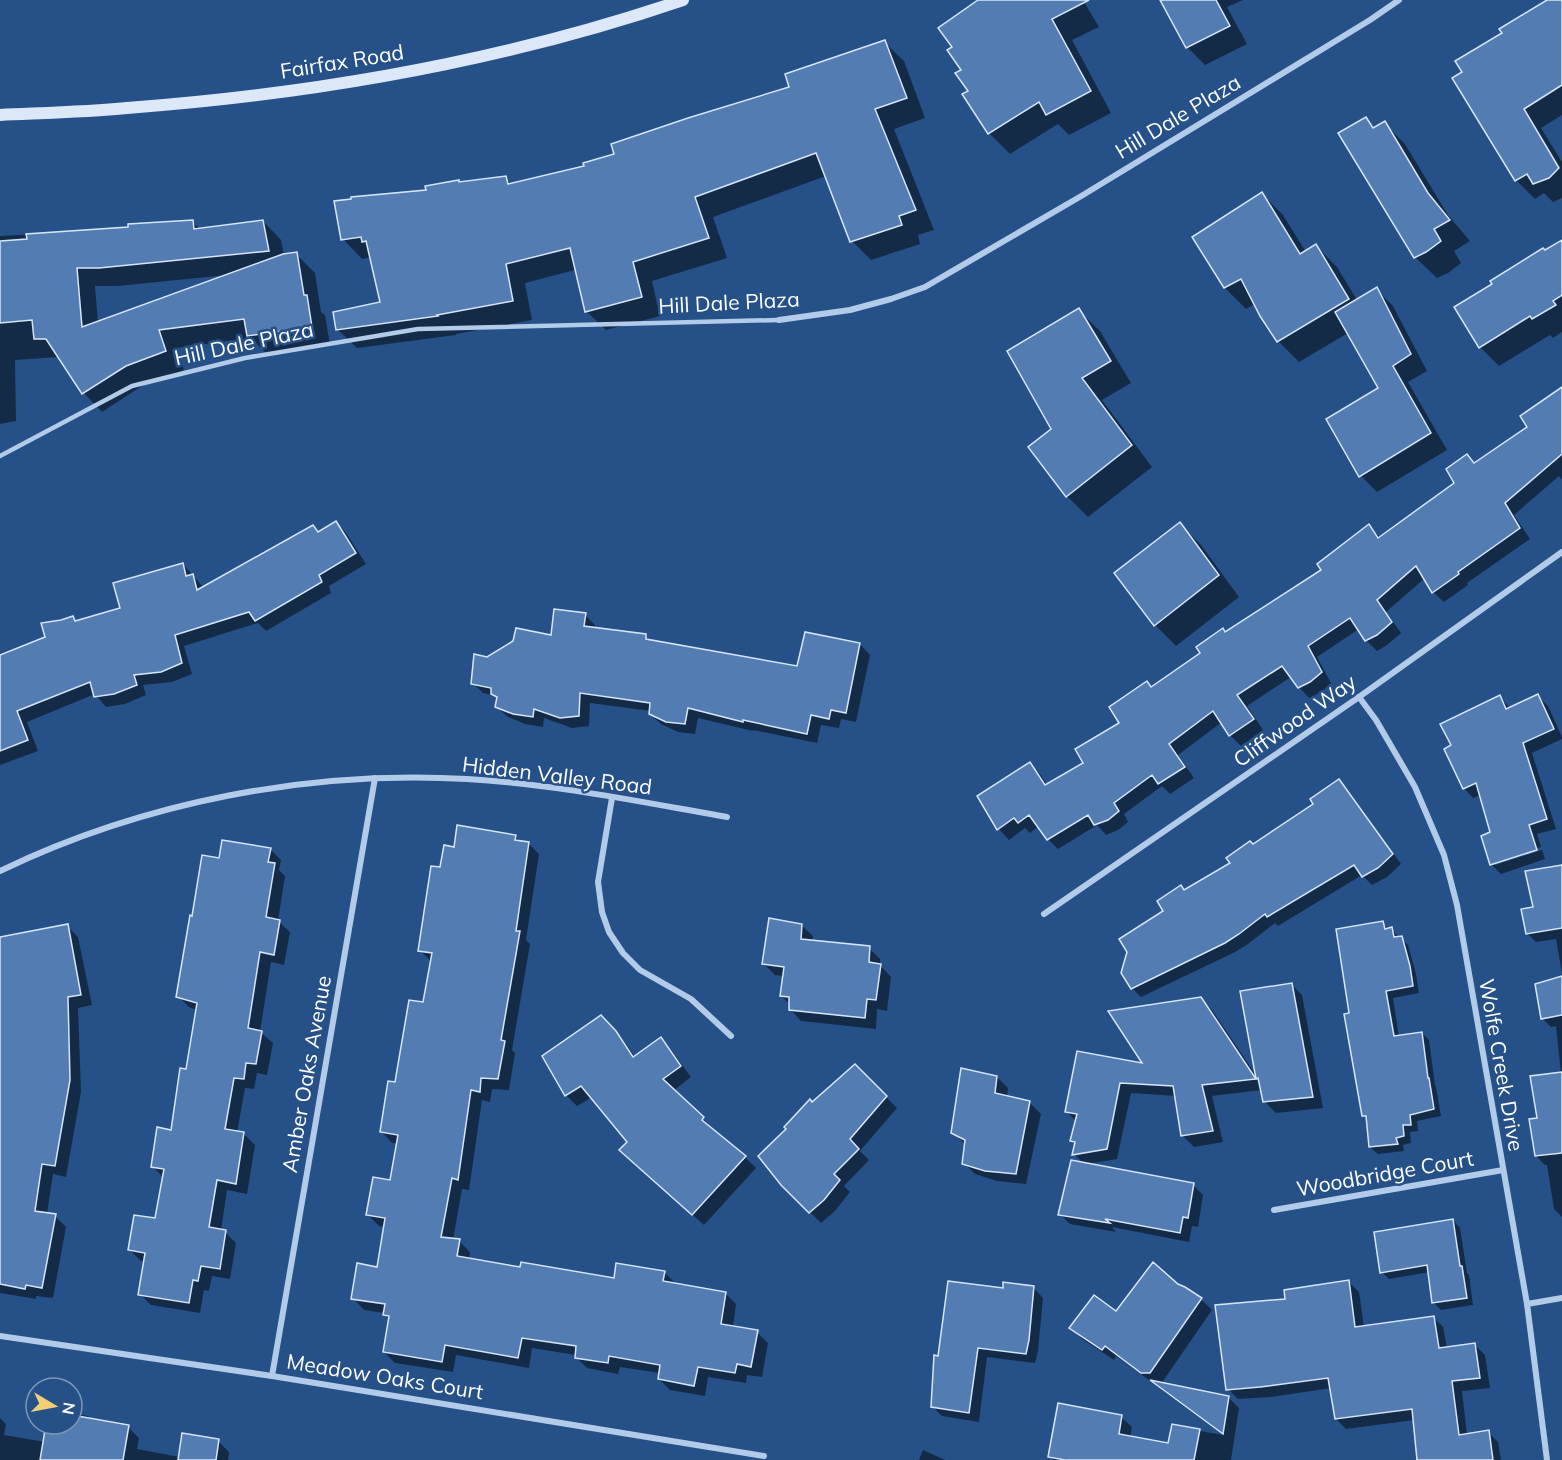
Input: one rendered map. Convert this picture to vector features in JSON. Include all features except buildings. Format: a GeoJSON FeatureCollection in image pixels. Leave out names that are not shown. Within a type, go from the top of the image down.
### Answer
{"type":"FeatureCollection","features":[{"type":"Feature","properties":{"kind":"main road","name":"Fairfax Road"},"geometry":{"type":"LineString","coordinates":[[0,115],[127,108],[278,93],[406,72],[532,44],[683,0]]}},
{"type":"Feature","properties":{"kind":"street","name":"Hill Dale Plaza"},"geometry":{"type":"LineString","coordinates":[[779,320],[850,310],[891,299],[925,286],[1083,195],[1399,0]]}},
{"type":"Feature","properties":{"kind":"street","name":"Cliffwood Way"},"geometry":{"type":"LineString","coordinates":[[1044,914],[1359,697],[1562,552]]}},
{"type":"Feature","properties":{"kind":"street","name":"Wolfe Creek Drive"},"geometry":{"type":"LineString","coordinates":[[1359,697],[1376,720],[1415,787],[1444,855],[1457,905],[1527,1304],[1547,1460]]}},
{"type":"Feature","properties":{"kind":"street","name":"Hidden Valley Road"},"geometry":{"type":"LineString","coordinates":[[0,871],[29,857],[108,827],[198,802],[281,787],[375,778],[466,779],[550,787],[727,817]]}},
{"type":"Feature","properties":{"kind":"street","name":"Amber Oaks Avenue"},"geometry":{"type":"LineString","coordinates":[[272,1376],[375,778]]}},
{"type":"Feature","properties":{"kind":"street"},"geometry":{"type":"LineString","coordinates":[[612,798],[598,882],[602,912],[609,932],[623,953],[640,970],[691,999],[730,1036]]}},
{"type":"Feature","properties":{"kind":"street","name":"Woodbridge Court"},"geometry":{"type":"LineString","coordinates":[[1274,1210],[1503,1170]]}},
{"type":"Feature","properties":{"kind":"street"},"geometry":{"type":"LineString","coordinates":[[1527,1304],[1562,1298]]}},
{"type":"Feature","properties":{"kind":"street","name":"Meadow Oaks Court"},"geometry":{"type":"LineString","coordinates":[[0,1335],[272,1376],[764,1456]]}},
{"type":"Feature","properties":{"kind":"lane","name":"Hill Dale Plaza"},"geometry":{"type":"LineString","coordinates":[[0,456],[132,386],[245,358],[418,329],[779,320]]}}]}
